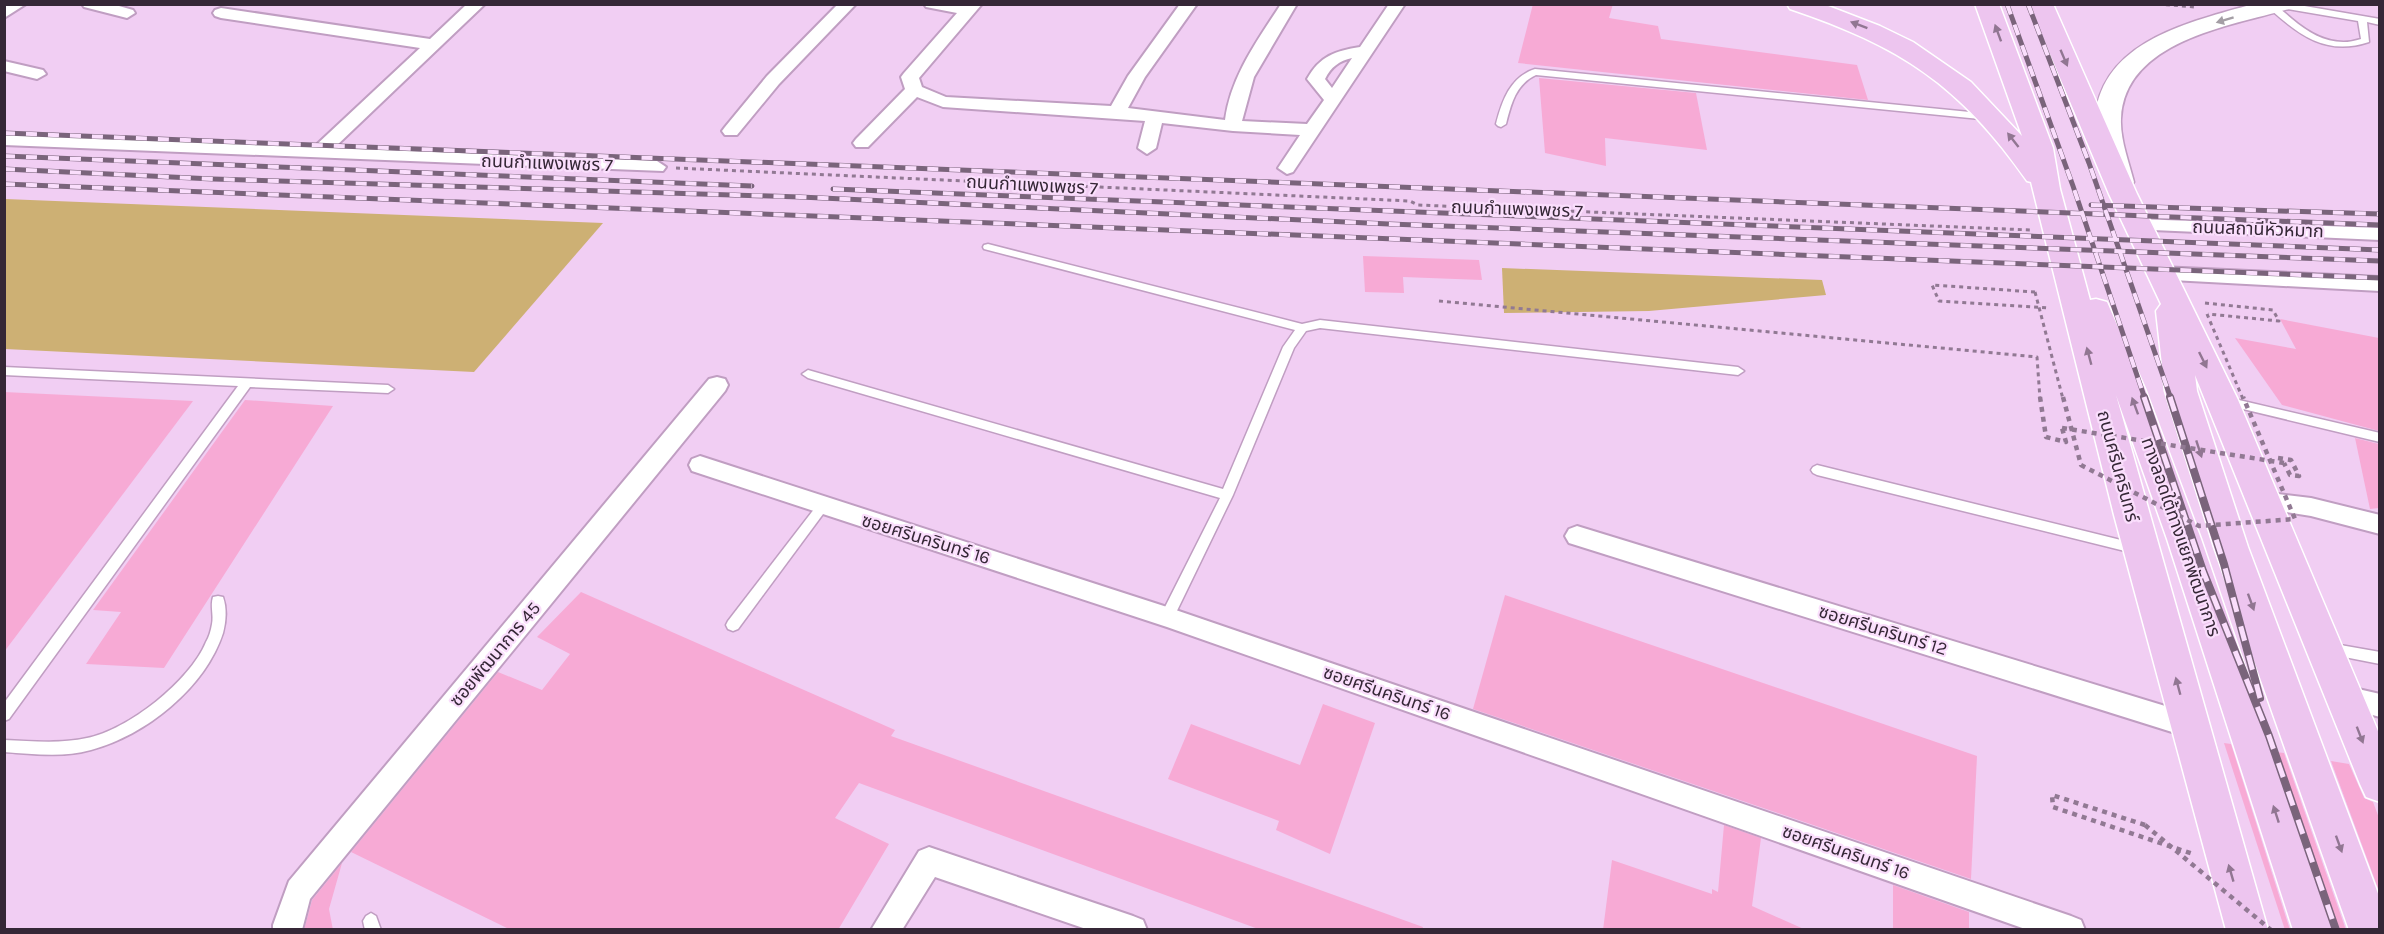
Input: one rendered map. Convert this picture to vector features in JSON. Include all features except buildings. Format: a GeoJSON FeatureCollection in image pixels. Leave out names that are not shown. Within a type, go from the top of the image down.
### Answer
{"type":"FeatureCollection","features":[{"type":"Feature","properties":{"kind":"main road"},"geometry":{"type":"LineString","coordinates":[[1798,4],[1864,27],[1910,50],[1949,75],[1994,117],[2014,141],[2046,189]]}},
{"type":"Feature","properties":{"kind":"main road","name":"ถนนศรีนครินทร์"},"geometry":{"type":"LineString","coordinates":[[1987,4],[2040,148],[2046,189],[2059,231],[2077,310],[2188,725],[2247,930]]}},
{"type":"Feature","properties":{"kind":"main road"},"geometry":{"type":"LineString","coordinates":[[2041,4],[2137,225],[2222,400],[2325,648],[2362,701],[2379,784]]}},
{"type":"Feature","properties":{"kind":"main road"},"geometry":{"type":"LineString","coordinates":[[2123,194],[2108,118],[2116,80],[2138,56],[2175,37],[2278,5]]}},
{"type":"Feature","properties":{"kind":"main road","name":"ทางลอดใต้ทางแยกพัฒนาการ"},"geometry":{"type":"LineString","coordinates":[[2040,148],[2056,183],[2105,337],[2129,389],[2184,539],[2314,930]]}},
{"type":"Feature","properties":{"kind":"main road"},"geometry":{"type":"LineString","coordinates":[[2168,287],[2174,350],[2181,391],[2191,424],[2231,547],[2370,930]]}},
{"type":"Feature","properties":{"kind":"street"},"geometry":{"type":"LineString","coordinates":[[4,13],[18,4]]}},
{"type":"Feature","properties":{"kind":"street"},"geometry":{"type":"LineString","coordinates":[[90,4],[127,13]]}},
{"type":"Feature","properties":{"kind":"street"},"geometry":{"type":"LineString","coordinates":[[318,153],[477,4]]}},
{"type":"Feature","properties":{"kind":"street"},"geometry":{"type":"LineString","coordinates":[[731,131],[773,80],[848,4]]}},
{"type":"Feature","properties":{"kind":"street"},"geometry":{"type":"LineString","coordinates":[[933,4],[971,8]]}},
{"type":"Feature","properties":{"kind":"street"},"geometry":{"type":"LineString","coordinates":[[1117,112],[1137,76],[1188,4]]}},
{"type":"Feature","properties":{"kind":"street"},"geometry":{"type":"LineString","coordinates":[[1233,126],[1234,101],[1240,83],[1289,4]]}},
{"type":"Feature","properties":{"kind":"street"},"geometry":{"type":"LineString","coordinates":[[1287,168],[1397,4]]}},
{"type":"Feature","properties":{"kind":"street"},"geometry":{"type":"LineString","coordinates":[[912,87],[910,77],[971,8]]}},
{"type":"Feature","properties":{"kind":"street"},"geometry":{"type":"LineString","coordinates":[[221,13],[434,45]]}},
{"type":"Feature","properties":{"kind":"street"},"geometry":{"type":"LineString","coordinates":[[1333,100],[1316,79],[1322,66],[1336,56],[1366,51]]}},
{"type":"Feature","properties":{"kind":"street"},"geometry":{"type":"LineString","coordinates":[[4,66],[37,74]]}},
{"type":"Feature","properties":{"kind":"street"},"geometry":{"type":"LineString","coordinates":[[912,87],[943,102],[1117,112],[1233,126],[1312,130]]}},
{"type":"Feature","properties":{"kind":"street"},"geometry":{"type":"LineString","coordinates":[[862,143],[912,87]]}},
{"type":"Feature","properties":{"kind":"street"},"geometry":{"type":"LineString","coordinates":[[1147,148],[1155,116]]}},
{"type":"Feature","properties":{"kind":"street","name":"ถนนกำแพงเพชร 7"},"geometry":{"type":"LineString","coordinates":[[4,139],[657,167]]}},
{"type":"Feature","properties":{"kind":"street","name":"ถนนสถานีหัวหมาก"},"geometry":{"type":"LineString","coordinates":[[2137,225],[2379,234]]}},
{"type":"Feature","properties":{"kind":"street"},"geometry":{"type":"LineString","coordinates":[[2168,287],[2379,284]]}},
{"type":"Feature","properties":{"kind":"street","name":"ซอยพัฒนาการ 45"},"geometry":{"type":"LineString","coordinates":[[288,930],[287,925],[299,891],[717,386]]}},
{"type":"Feature","properties":{"kind":"street","name":"ซอยศรีนครินทร์ 16"},"geometry":{"type":"LineString","coordinates":[[700,465],[822,507],[1167,617],[2071,930]]}},
{"type":"Feature","properties":{"kind":"street"},"geometry":{"type":"LineString","coordinates":[[2262,501],[2311,507],[2379,525]]}},
{"type":"Feature","properties":{"kind":"street","name":"ซอยศรีนครินทร์ 12"},"geometry":{"type":"LineString","coordinates":[[1577,536],[2188,725]]}},
{"type":"Feature","properties":{"kind":"street"},"geometry":{"type":"LineString","coordinates":[[885,930],[928,861],[1133,930]]}},
{"type":"Feature","properties":{"kind":"lane"},"geometry":{"type":"LineString","coordinates":[[2278,5],[2316,39],[2338,46],[2354,46],[2366,40],[2362,19]]}},
{"type":"Feature","properties":{"kind":"lane"},"geometry":{"type":"LineString","coordinates":[[2278,5],[2379,22]]}},
{"type":"Feature","properties":{"kind":"lane"},"geometry":{"type":"LineString","coordinates":[[1501,124],[1508,98],[1526,75],[1535,72],[1994,117]]}},
{"type":"Feature","properties":{"kind":"lane"},"geometry":{"type":"LineString","coordinates":[[988,247],[1302,328],[1320,324],[1738,371]]}},
{"type":"Feature","properties":{"kind":"lane"},"geometry":{"type":"LineString","coordinates":[[1167,617],[1227,495],[1289,347],[1302,328]]}},
{"type":"Feature","properties":{"kind":"lane"},"geometry":{"type":"LineString","coordinates":[[4,371],[388,389]]}},
{"type":"Feature","properties":{"kind":"lane"},"geometry":{"type":"LineString","coordinates":[[808,374],[1227,495]]}},
{"type":"Feature","properties":{"kind":"lane"},"geometry":{"type":"LineString","coordinates":[[4,715],[247,383]]}},
{"type":"Feature","properties":{"kind":"lane"},"geometry":{"type":"LineString","coordinates":[[2222,400],[2379,438]]}},
{"type":"Feature","properties":{"kind":"lane"},"geometry":{"type":"LineString","coordinates":[[1817,471],[2141,550]]}},
{"type":"Feature","properties":{"kind":"lane"},"geometry":{"type":"LineString","coordinates":[[733,625],[822,507]]}},
{"type":"Feature","properties":{"kind":"lane"},"geometry":{"type":"LineString","coordinates":[[4,746],[76,747],[109,738],[135,723],[179,687],[207,652],[220,626],[218,600]]}},
{"type":"Feature","properties":{"kind":"lane"},"geometry":{"type":"LineString","coordinates":[[2325,648],[2379,658]]}},
{"type":"Feature","properties":{"kind":"path"},"geometry":{"type":"LineString","coordinates":[[2158,4],[2201,7]]}},
{"type":"Feature","properties":{"kind":"path","name":"ถนนกำแพงเพชร 7"},"geometry":{"type":"LineString","coordinates":[[657,167],[1410,201],[1430,206],[2059,231]]}},
{"type":"Feature","properties":{"kind":"path"},"geometry":{"type":"LineString","coordinates":[[2077,310],[1972,303],[1939,301],[1932,285],[2035,292],[2072,430],[2081,465],[2199,526],[2295,519],[2207,314],[2279,321],[2273,310],[2244,307],[2168,287]]}},
{"type":"Feature","properties":{"kind":"path"},"geometry":{"type":"LineString","coordinates":[[1439,301],[2037,357],[2041,417],[2046,437],[2066,442],[2062,429],[2072,430],[2270,460],[2284,463],[2289,475],[2299,476],[2291,460],[2278,458]]}},
{"type":"Feature","properties":{"kind":"path"},"geometry":{"type":"LineString","coordinates":[[2229,866],[2103,823],[2053,807],[2052,795],[2145,825],[2271,930]]}},
{"type":"Feature","properties":{"kind":"shaded area"},"geometry":{"type":"Polygon","coordinates":[[[5,199],[603,223],[474,372],[5,349],[5,199]]]}},
{"type":"Feature","properties":{"kind":"shaded area"},"geometry":{"type":"Polygon","coordinates":[[[1502,268],[1822,280],[1826,295],[1649,311],[1504,313],[1502,268]]]}},
{"type":"Feature","properties":{"kind":"railway"},"geometry":{"type":"LineString","coordinates":[[2007,4],[2082,213]]}},
{"type":"Feature","properties":{"kind":"railway"},"geometry":{"type":"LineString","coordinates":[[2028,4],[2104,205]]}},
{"type":"Feature","properties":{"kind":"railway"},"geometry":{"type":"LineString","coordinates":[[4,133],[2082,213]]}},
{"type":"Feature","properties":{"kind":"railway"},"geometry":{"type":"LineString","coordinates":[[4,156],[752,186]]}},
{"type":"Feature","properties":{"kind":"railway"},"geometry":{"type":"LineString","coordinates":[[4,169],[213,179],[800,197],[1389,224],[2095,250]]}},
{"type":"Feature","properties":{"kind":"railway"},"geometry":{"type":"LineString","coordinates":[[4,184],[2100,267]]}},
{"type":"Feature","properties":{"kind":"railway"},"geometry":{"type":"LineString","coordinates":[[833,189],[2091,239]]}},
{"type":"Feature","properties":{"kind":"railway"},"geometry":{"type":"LineString","coordinates":[[2091,205],[2104,205]]}},
{"type":"Feature","properties":{"kind":"railway"},"geometry":{"type":"LineString","coordinates":[[2104,205],[2380,214]]}},
{"type":"Feature","properties":{"kind":"railway"},"geometry":{"type":"LineString","coordinates":[[2104,205],[2107,214]]}},
{"type":"Feature","properties":{"kind":"railway"},"geometry":{"type":"LineString","coordinates":[[2082,213],[2107,214]]}},
{"type":"Feature","properties":{"kind":"railway"},"geometry":{"type":"LineString","coordinates":[[2082,213],[2091,239]]}},
{"type":"Feature","properties":{"kind":"railway"},"geometry":{"type":"LineString","coordinates":[[2107,214],[2380,225]]}},
{"type":"Feature","properties":{"kind":"railway"},"geometry":{"type":"LineString","coordinates":[[2107,214],[2116,240]]}},
{"type":"Feature","properties":{"kind":"railway"},"geometry":{"type":"LineString","coordinates":[[2091,239],[2116,240]]}},
{"type":"Feature","properties":{"kind":"railway"},"geometry":{"type":"LineString","coordinates":[[2091,239],[2095,250]]}},
{"type":"Feature","properties":{"kind":"railway"},"geometry":{"type":"LineString","coordinates":[[2116,240],[2380,250]]}},
{"type":"Feature","properties":{"kind":"railway"},"geometry":{"type":"LineString","coordinates":[[2116,240],[2120,251]]}},
{"type":"Feature","properties":{"kind":"railway"},"geometry":{"type":"LineString","coordinates":[[2095,250],[2120,251]]}},
{"type":"Feature","properties":{"kind":"railway"},"geometry":{"type":"LineString","coordinates":[[2095,250],[2100,267]]}},
{"type":"Feature","properties":{"kind":"railway"},"geometry":{"type":"LineString","coordinates":[[2120,251],[2380,261]]}},
{"type":"Feature","properties":{"kind":"railway"},"geometry":{"type":"LineString","coordinates":[[2120,251],[2125,268]]}},
{"type":"Feature","properties":{"kind":"railway"},"geometry":{"type":"LineString","coordinates":[[2100,267],[2125,268]]}},
{"type":"Feature","properties":{"kind":"railway"},"geometry":{"type":"LineString","coordinates":[[2100,267],[2145,399]]}},
{"type":"Feature","properties":{"kind":"railway"},"geometry":{"type":"LineString","coordinates":[[2125,268],[2380,278]]}},
{"type":"Feature","properties":{"kind":"railway"},"geometry":{"type":"LineString","coordinates":[[2125,268],[2171,399]]}},
{"type":"Feature","properties":{"kind":"railway"},"geometry":{"type":"LineString","coordinates":[[2144,397],[2203,571],[2269,736],[2336,930]]}},
{"type":"Feature","properties":{"kind":"railway"},"geometry":{"type":"LineString","coordinates":[[2170,397],[2224,564],[2260,698]]}}]}
